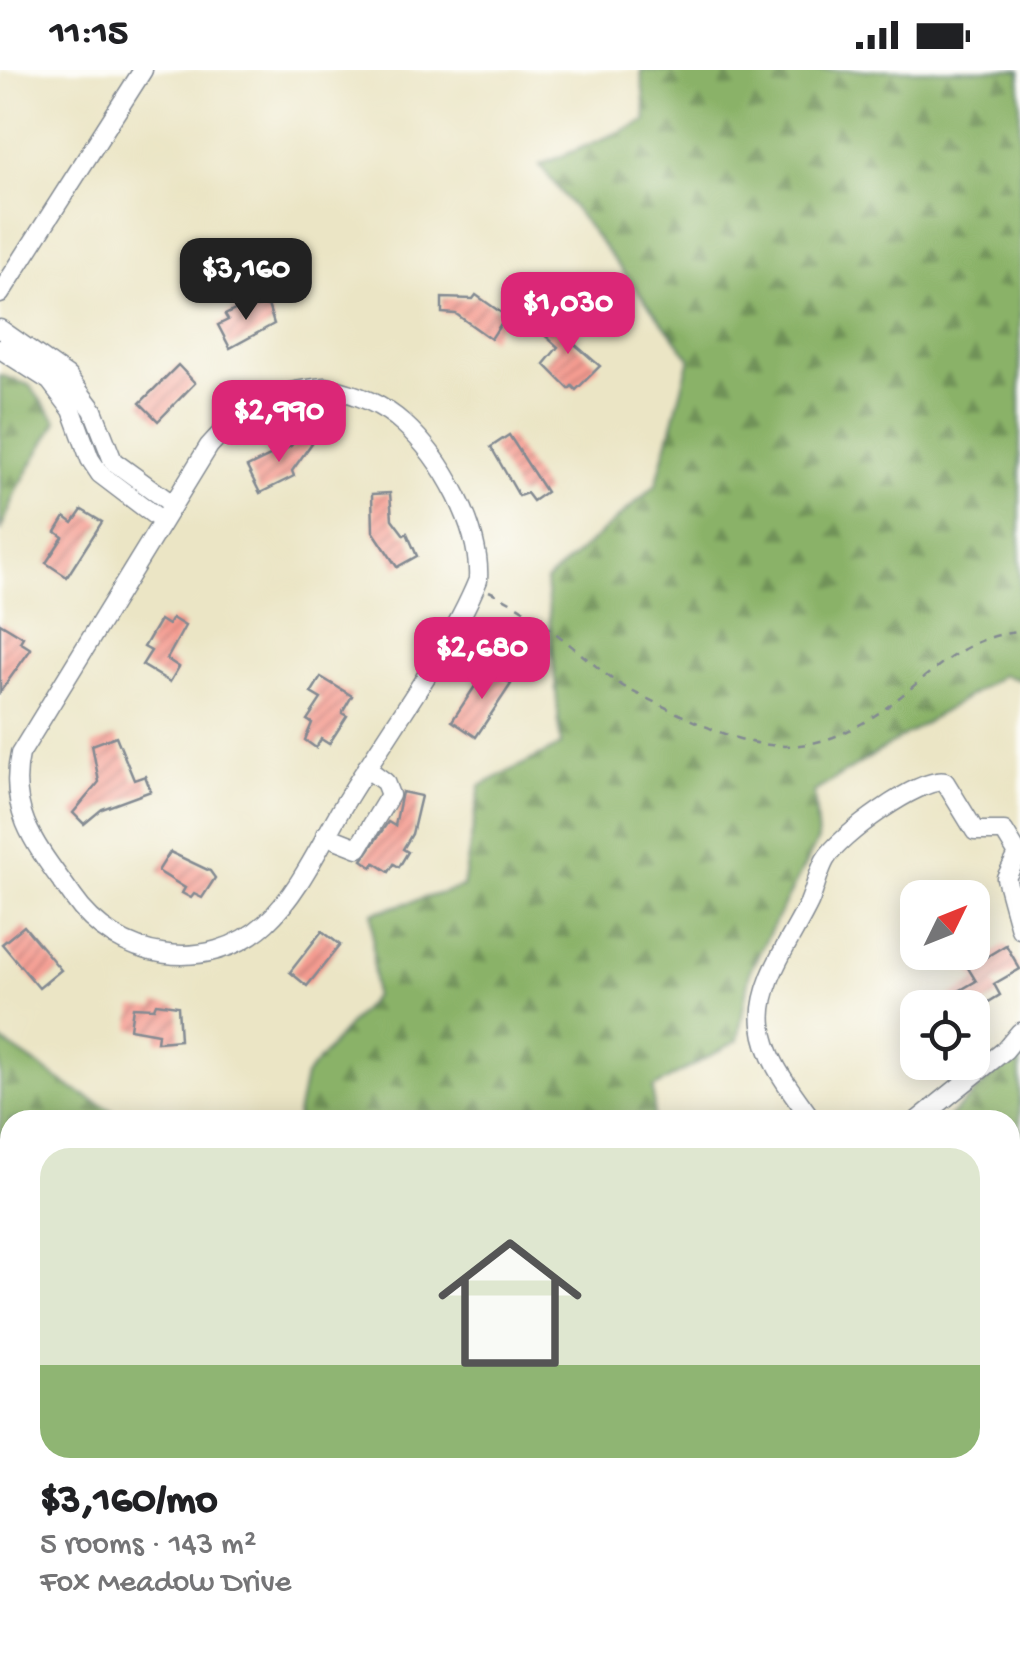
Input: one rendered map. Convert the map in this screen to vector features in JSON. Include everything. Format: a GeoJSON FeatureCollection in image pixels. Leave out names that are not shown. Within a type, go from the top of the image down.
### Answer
{"type":"FeatureCollection","features":[{"type":"Feature","properties":{"kind":"street"},"geometry":{"type":"LineString","coordinates":[[0,294],[143,70]]}},
{"type":"Feature","properties":{"kind":"street"},"geometry":{"type":"LineString","coordinates":[[0,328],[67,376],[94,410],[112,461],[172,504]]}},
{"type":"Feature","properties":{"kind":"street"},"geometry":{"type":"LineString","coordinates":[[0,349],[50,380],[72,410],[90,459],[100,474],[162,521]]}},
{"type":"Feature","properties":{"kind":"street"},"geometry":{"type":"LineString","coordinates":[[326,387],[353,393],[404,424],[446,482],[479,558],[476,584],[325,836],[266,923],[212,952],[175,956],[132,944],[95,923],[34,841],[15,798],[20,754],[162,521],[209,446],[236,416],[259,399],[326,387]]}},
{"type":"Feature","properties":{"kind":"street"},"geometry":{"type":"LineString","coordinates":[[325,836],[358,848],[390,795],[385,782],[366,768]]}},
{"type":"Feature","properties":{"kind":"street"},"geometry":{"type":"LineString","coordinates":[[805,1110],[769,1054],[761,1023],[764,1000],[784,950],[826,859],[838,842],[891,804],[933,781],[945,782],[975,831],[1004,831],[1016,846],[1018,854],[1006,878],[1020,929]]}},
{"type":"Feature","properties":{"kind":"street"},"geometry":{"type":"LineString","coordinates":[[930,1110],[1004,1050],[1020,1032]]}},
{"type":"Feature","properties":{"kind":"path"},"geometry":{"type":"LineString","coordinates":[[476,584],[538,616],[616,682],[729,740],[765,746],[836,740],[957,652],[1002,633],[1020,632]]}},
{"type":"Feature","properties":{"kind":"green space"},"geometry":{"type":"Polygon","coordinates":[[[641,70],[1020,70],[1020,680],[1002,675],[814,792],[818,840],[750,970],[738,1040],[653,1088],[654,1110],[298,1110],[305,1076],[374,996],[372,913],[463,887],[480,786],[561,745],[546,581],[656,485],[690,358],[540,165],[646,121],[641,70]]]}},
{"type":"Feature","properties":{"kind":"green space"},"geometry":{"type":"Polygon","coordinates":[[[0,375],[29,385],[57,421],[18,488],[0,532],[0,375]]]}},
{"type":"Feature","properties":{"kind":"green space"},"geometry":{"type":"Polygon","coordinates":[[[0,1040],[111,1110],[0,1110],[0,1040]]]}},
{"type":"Feature","properties":{"kind":"green space"},"geometry":{"type":"Polygon","coordinates":[[[1020,1050],[1020,1110],[957,1110],[1020,1050]]]}},
{"type":"Feature","properties":{"kind":"building"},"geometry":{"type":"Polygon","coordinates":[[[476,295],[506,316],[491,339],[456,314],[442,313],[442,298],[473,299],[476,295]]]}},
{"type":"Feature","properties":{"kind":"building"},"geometry":{"type":"Polygon","coordinates":[[[251,302],[254,307],[268,305],[274,324],[230,348],[218,325],[228,320],[225,315],[251,302]]]}},
{"type":"Feature","properties":{"kind":"building"},"geometry":{"type":"Polygon","coordinates":[[[550,318],[576,338],[572,342],[600,366],[576,390],[572,386],[569,389],[544,364],[558,347],[540,331],[550,318]]]}},
{"type":"Feature","properties":{"kind":"building"},"geometry":{"type":"Polygon","coordinates":[[[178,365],[195,383],[158,421],[140,403],[178,365]]]}},
{"type":"Feature","properties":{"kind":"building"},"geometry":{"type":"Polygon","coordinates":[[[300,433],[312,443],[292,471],[294,476],[260,493],[247,467],[291,446],[300,433]]]}},
{"type":"Feature","properties":{"kind":"building"},"geometry":{"type":"Polygon","coordinates":[[[509,435],[546,492],[533,501],[527,493],[519,496],[491,447],[509,435]]]}},
{"type":"Feature","properties":{"kind":"building"},"geometry":{"type":"Polygon","coordinates":[[[390,493],[392,519],[404,535],[407,533],[417,556],[397,567],[373,531],[372,494],[390,493]]]}},
{"type":"Feature","properties":{"kind":"building"},"geometry":{"type":"Polygon","coordinates":[[[82,510],[102,522],[67,577],[46,563],[63,537],[56,532],[65,517],[73,523],[82,510]]]}},
{"type":"Feature","properties":{"kind":"building"},"geometry":{"type":"Polygon","coordinates":[[[172,618],[185,626],[167,659],[179,667],[170,682],[142,665],[151,651],[144,647],[160,620],[168,625],[172,618]]]}},
{"type":"Feature","properties":{"kind":"building"},"geometry":{"type":"Polygon","coordinates":[[[0,623],[23,637],[20,642],[31,649],[0,692],[0,623]]]}},
{"type":"Feature","properties":{"kind":"building"},"geometry":{"type":"Polygon","coordinates":[[[487,668],[511,684],[476,737],[452,721],[487,668]]]}},
{"type":"Feature","properties":{"kind":"building"},"geometry":{"type":"Polygon","coordinates":[[[321,677],[352,696],[342,713],[347,716],[329,744],[321,739],[316,748],[305,740],[312,723],[307,720],[321,699],[311,693],[321,677]]]}},
{"type":"Feature","properties":{"kind":"building"},"geometry":{"type":"Polygon","coordinates":[[[116,736],[134,780],[145,776],[151,791],[102,809],[84,824],[73,813],[99,782],[92,745],[116,736]]]}},
{"type":"Feature","properties":{"kind":"building"},"geometry":{"type":"Polygon","coordinates":[[[402,792],[421,796],[412,834],[403,849],[408,852],[399,867],[394,864],[389,872],[362,860],[388,822],[395,826],[402,792]]]}},
{"type":"Feature","properties":{"kind":"building"},"geometry":{"type":"Polygon","coordinates":[[[170,852],[210,871],[215,878],[202,898],[182,893],[185,888],[158,871],[170,852]]]}},
{"type":"Feature","properties":{"kind":"building"},"geometry":{"type":"Polygon","coordinates":[[[24,926],[61,970],[39,988],[2,944],[24,926]]]}},
{"type":"Feature","properties":{"kind":"building"},"geometry":{"type":"Polygon","coordinates":[[[322,931],[340,945],[307,986],[290,972],[322,931]]]}},
{"type":"Feature","properties":{"kind":"building"},"geometry":{"type":"Polygon","coordinates":[[[1006,945],[1020,969],[994,984],[1000,995],[990,1001],[990,990],[961,990],[976,981],[969,970],[990,970],[990,955],[1006,945]]]}},
{"type":"Feature","properties":{"kind":"building"},"geometry":{"type":"Polygon","coordinates":[[[156,1003],[178,1006],[180,1040],[157,1042],[158,1034],[130,1029],[133,1007],[154,1008],[156,1003]]]}}]}
